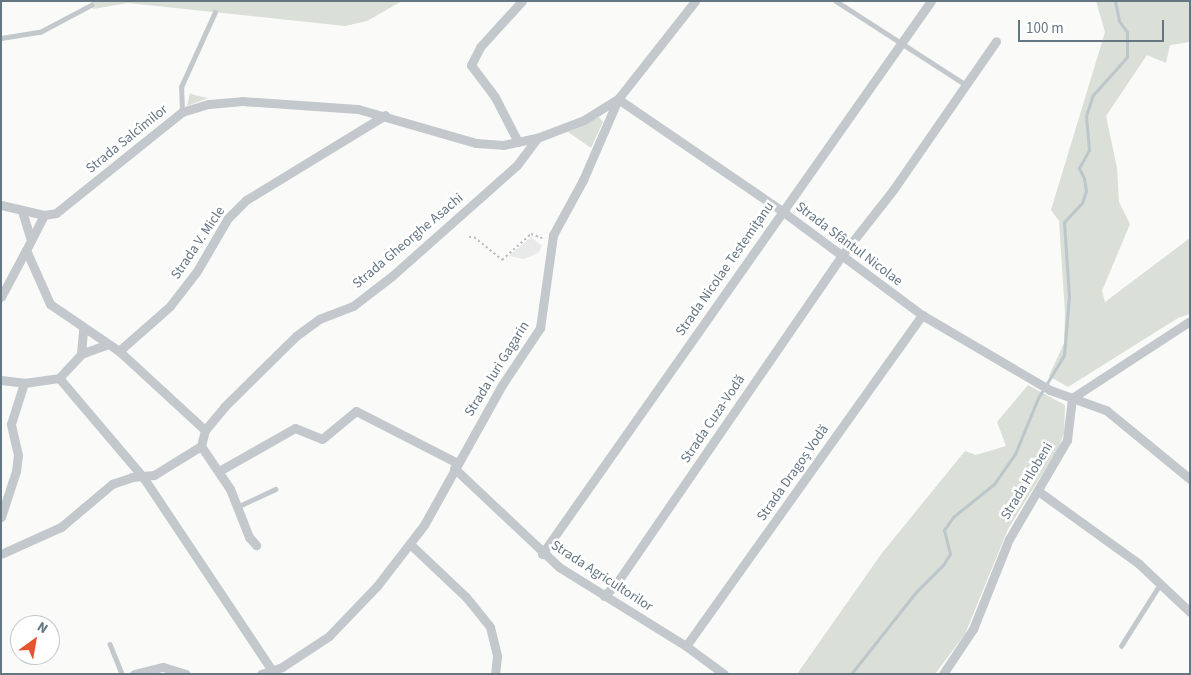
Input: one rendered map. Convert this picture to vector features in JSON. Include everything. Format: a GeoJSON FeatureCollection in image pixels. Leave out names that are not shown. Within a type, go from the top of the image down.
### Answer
{"type":"FeatureCollection","features":[{"type":"Feature","properties":{"kind":"street"},"geometry":{"type":"LineString","coordinates":[[522,1],[480,47],[472,65],[495,97],[518,142],[537,138],[584,120],[618,99]]}},
{"type":"Feature","properties":{"kind":"street","name":"Strada Iuri Gagarin"},"geometry":{"type":"LineString","coordinates":[[261,674],[272,672],[282,667],[329,636],[410,545],[455,465],[540,328],[551,242],[583,180],[618,99],[695,1]]}},
{"type":"Feature","properties":{"kind":"street","name":"Strada Nicolae Testemițanu"},"geometry":{"type":"LineString","coordinates":[[542,554],[931,1]]}},
{"type":"Feature","properties":{"kind":"street","name":"Strada Cuza-Vodă"},"geometry":{"type":"LineString","coordinates":[[604,596],[616,584],[842,255],[893,190],[996,41]]}},
{"type":"Feature","properties":{"kind":"street","name":"Strada Sfântul Nicolae"},"geometry":{"type":"LineString","coordinates":[[618,99],[782,212],[922,315],[1050,390],[1106,410],[1190,478]]}},
{"type":"Feature","properties":{"kind":"street","name":"Strada Salcîmilor"},"geometry":{"type":"LineString","coordinates":[[44,215],[56,213],[72,202],[182,112],[209,104],[242,101],[318,105],[385,115],[476,143],[518,142]]}},
{"type":"Feature","properties":{"kind":"street","name":"Strada V. Micle"},"geometry":{"type":"LineString","coordinates":[[119,351],[170,306],[198,271],[228,218],[246,200],[385,115]]}},
{"type":"Feature","properties":{"kind":"street","name":"Strada Gheorghe Asachi"},"geometry":{"type":"LineString","coordinates":[[200,446],[205,430],[224,407],[296,336],[319,319],[352,306],[392,276],[517,165],[537,138]]}},
{"type":"Feature","properties":{"kind":"street"},"geometry":{"type":"LineString","coordinates":[[1,205],[44,215],[30,237],[26,250],[1,297]]}},
{"type":"Feature","properties":{"kind":"street"},"geometry":{"type":"LineString","coordinates":[[22,211],[30,237]]}},
{"type":"Feature","properties":{"kind":"street"},"geometry":{"type":"LineString","coordinates":[[26,250],[50,304],[84,329],[119,351],[205,430]]}},
{"type":"Feature","properties":{"kind":"street","name":"Strada Dragoș Vodă"},"geometry":{"type":"LineString","coordinates":[[686,646],[922,315]]}},
{"type":"Feature","properties":{"kind":"street"},"geometry":{"type":"LineString","coordinates":[[1072,398],[1190,321]]}},
{"type":"Feature","properties":{"kind":"street"},"geometry":{"type":"LineString","coordinates":[[81,354],[84,329]]}},
{"type":"Feature","properties":{"kind":"street"},"geometry":{"type":"LineString","coordinates":[[1,380],[24,383],[58,378],[81,354],[108,344]]}},
{"type":"Feature","properties":{"kind":"street"},"geometry":{"type":"LineString","coordinates":[[58,378],[142,477],[272,672]]}},
{"type":"Feature","properties":{"kind":"street"},"geometry":{"type":"LineString","coordinates":[[1,517],[16,471],[18,454],[11,424],[24,383]]}},
{"type":"Feature","properties":{"kind":"street","name":"Strada Hlobeni"},"geometry":{"type":"LineString","coordinates":[[943,674],[973,630],[1009,538],[1067,440],[1072,398]]}},
{"type":"Feature","properties":{"kind":"street","name":"Strada Agricultorilor"},"geometry":{"type":"LineString","coordinates":[[219,471],[295,428],[322,440],[356,410],[455,465],[542,554],[604,596],[686,646],[724,674]]}},
{"type":"Feature","properties":{"kind":"street"},"geometry":{"type":"LineString","coordinates":[[1,554],[61,527],[112,484],[132,477],[154,475],[200,446],[219,471],[239,506],[249,536],[256,545]]}},
{"type":"Feature","properties":{"kind":"street"},"geometry":{"type":"LineString","coordinates":[[1038,490],[1138,563],[1159,586],[1190,612]]}},
{"type":"Feature","properties":{"kind":"street"},"geometry":{"type":"LineString","coordinates":[[410,545],[466,597],[484,619],[496,642],[495,674]]}},
{"type":"Feature","properties":{"kind":"street"},"geometry":{"type":"LineString","coordinates":[[134,674],[163,667],[186,674]]}},
{"type":"Feature","properties":{"kind":"lane"},"geometry":{"type":"LineString","coordinates":[[836,1],[965,84]]}},
{"type":"Feature","properties":{"kind":"lane"},"geometry":{"type":"LineString","coordinates":[[1,38],[40,32],[91,5]]}},
{"type":"Feature","properties":{"kind":"lane"},"geometry":{"type":"LineString","coordinates":[[182,112],[181,86],[214,12]]}},
{"type":"Feature","properties":{"kind":"lane"},"geometry":{"type":"LineString","coordinates":[[239,506],[275,489]]}},
{"type":"Feature","properties":{"kind":"lane"},"geometry":{"type":"LineString","coordinates":[[1121,646],[1159,586]]}},
{"type":"Feature","properties":{"kind":"lane"},"geometry":{"type":"LineString","coordinates":[[110,644],[122,674]]}},
{"type":"Feature","properties":{"kind":"path"},"geometry":{"type":"LineString","coordinates":[[469,236],[474,237],[502,260],[531,234],[551,242]]}},
{"type":"Feature","properties":{"kind":"shaded area"},"geometry":{"type":"Polygon","coordinates":[[[91,1],[402,1],[367,21],[345,26],[128,3],[93,9],[91,1]]]}},
{"type":"Feature","properties":{"kind":"shaded area"},"geometry":{"type":"Polygon","coordinates":[[[1096,1],[1190,1],[1190,42],[1170,45],[1166,63],[1147,55],[1106,116],[1117,168],[1119,202],[1130,224],[1102,291],[1105,302],[1190,238],[1190,314],[1178,318],[1068,387],[1049,376],[1064,343],[1065,313],[1059,221],[1051,210],[1105,32],[1096,1]]]}},
{"type":"Feature","properties":{"kind":"shaded area"},"geometry":{"type":"Polygon","coordinates":[[[190,93],[194,95],[208,98],[187,106],[190,93]]]}},
{"type":"Feature","properties":{"kind":"shaded area"},"geometry":{"type":"Polygon","coordinates":[[[599,117],[603,122],[591,148],[568,132],[599,117]]]}},
{"type":"Feature","properties":{"kind":"shaded area"},"geometry":{"type":"Polygon","coordinates":[[[531,237],[542,246],[538,253],[524,259],[509,256],[531,237]]]}},
{"type":"Feature","properties":{"kind":"shaded area"},"geometry":{"type":"Polygon","coordinates":[[[1028,385],[1065,405],[1064,433],[1059,447],[1008,529],[965,634],[935,674],[797,674],[882,553],[965,451],[976,455],[1006,446],[997,422],[1028,385]]]}},
{"type":"Feature","properties":{"kind":"waterway"},"geometry":{"type":"LineString","coordinates":[[851,674],[916,592],[943,565],[950,554],[944,530],[953,517],[994,484],[1015,454],[1038,398],[1064,355],[1069,297],[1064,222],[1082,203],[1086,191],[1084,178],[1079,168],[1089,150],[1086,116],[1093,95],[1127,57],[1127,32],[1119,21],[1115,1]]}}]}
